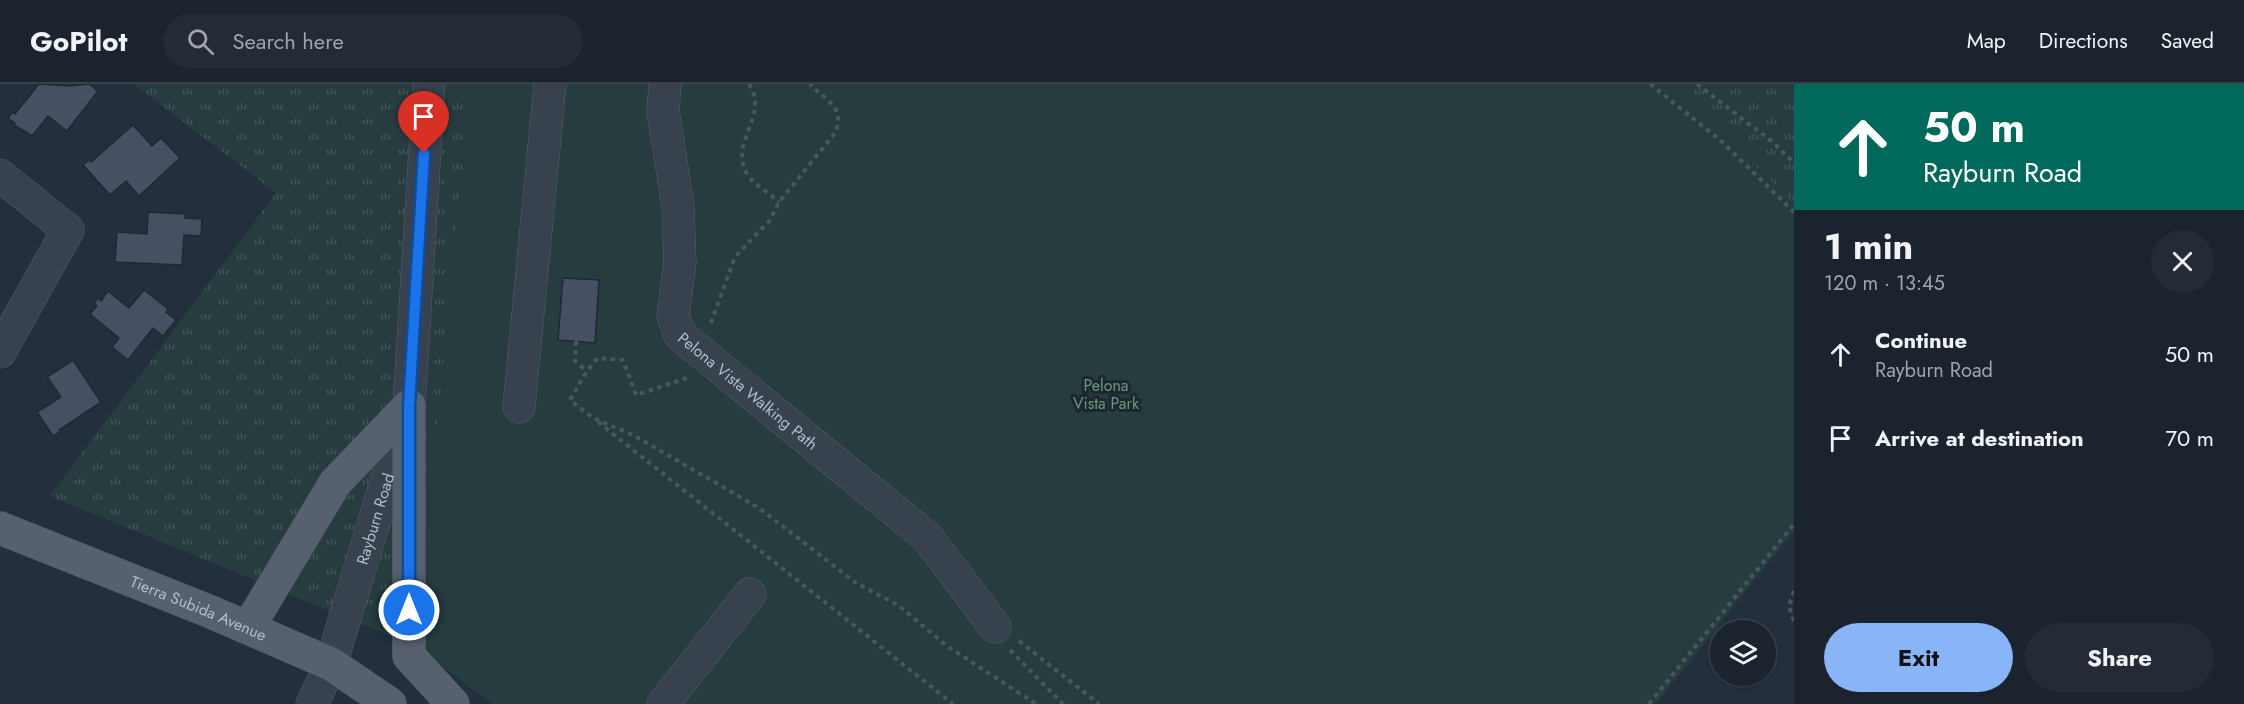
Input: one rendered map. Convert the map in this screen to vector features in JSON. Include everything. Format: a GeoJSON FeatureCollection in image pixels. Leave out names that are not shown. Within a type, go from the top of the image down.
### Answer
{"type":"FeatureCollection","features":[{"type":"Feature","properties":{"kind":"main road"},"geometry":{"type":"LineString","coordinates":[[248,628],[335,483],[409,406]]}},
{"type":"Feature","properties":{"kind":"main road"},"geometry":{"type":"LineString","coordinates":[[409,406],[409,656],[453,704]]}},
{"type":"Feature","properties":{"kind":"main road","name":"Tierra Subida Avenue"},"geometry":{"type":"LineString","coordinates":[[0,528],[331,664],[390,704]]}},
{"type":"Feature","properties":{"kind":"street","name":"Rayburn Road"},"geometry":{"type":"LineString","coordinates":[[312,704],[331,664],[409,406],[429,84]]}},
{"type":"Feature","properties":{"kind":"street"},"geometry":{"type":"LineString","coordinates":[[519,407],[550,84]]}},
{"type":"Feature","properties":{"kind":"street","name":"Pelona Vista Walking Path"},"geometry":{"type":"LineString","coordinates":[[665,84],[663,111],[678,206],[680,263],[672,316],[680,335],[927,537],[995,627]]}},
{"type":"Feature","properties":{"kind":"street"},"geometry":{"type":"LineString","coordinates":[[0,175],[68,230],[0,352]]}},
{"type":"Feature","properties":{"kind":"street"},"geometry":{"type":"LineString","coordinates":[[663,704],[750,594]]}},
{"type":"Feature","properties":{"kind":"path"},"geometry":{"type":"LineString","coordinates":[[749,84],[756,102],[756,110],[745,138],[743,159],[750,178],[779,202]]}},
{"type":"Feature","properties":{"kind":"path"},"geometry":{"type":"LineString","coordinates":[[700,352],[735,257],[770,220],[779,202],[836,132],[840,120],[836,109],[810,84]]}},
{"type":"Feature","properties":{"kind":"path"},"geometry":{"type":"LineString","coordinates":[[1650,84],[1720,140],[1794,212]]}},
{"type":"Feature","properties":{"kind":"path"},"geometry":{"type":"LineString","coordinates":[[1697,84],[1774,143],[1794,163]]}},
{"type":"Feature","properties":{"kind":"path"},"geometry":{"type":"LineString","coordinates":[[576,341],[575,361],[587,371]]}},
{"type":"Feature","properties":{"kind":"path"},"geometry":{"type":"LineString","coordinates":[[671,384],[636,395],[623,360],[598,358],[587,371],[570,400],[953,704]]}},
{"type":"Feature","properties":{"kind":"path"},"geometry":{"type":"LineString","coordinates":[[593,418],[635,436],[759,508],[856,583],[898,605],[947,646],[1036,704]]}},
{"type":"Feature","properties":{"kind":"path"},"geometry":{"type":"LineString","coordinates":[[1648,704],[1794,524]]}},
{"type":"Feature","properties":{"kind":"path"},"geometry":{"type":"LineString","coordinates":[[1794,591],[1789,606],[1794,621]]}},
{"type":"Feature","properties":{"kind":"path"},"geometry":{"type":"LineString","coordinates":[[995,627],[1021,642],[1097,703]]}},
{"type":"Feature","properties":{"kind":"path"},"geometry":{"type":"LineString","coordinates":[[995,627],[1012,652],[1063,704]]}},
{"type":"Feature","properties":{"kind":"green space"},"geometry":{"type":"Polygon","coordinates":[[[134,84],[470,84],[417,647],[50,496],[276,193],[134,84]]]}},
{"type":"Feature","properties":{"kind":"green space","name":"Pelona Vista Park"},"geometry":{"type":"Polygon","coordinates":[[[470,84],[1661,84],[1716,128],[1794,204],[1794,531],[1723,620],[1710,620],[1710,636],[1656,704],[492,704],[417,647],[470,84]]]}},
{"type":"Feature","properties":{"kind":"green space"},"geometry":{"type":"Polygon","coordinates":[[[1651,84],[1794,84],[1794,206],[1651,84]]]}},
{"type":"Feature","properties":{"kind":"building"},"geometry":{"type":"Polygon","coordinates":[[[39,84],[70,86],[89,84],[98,91],[67,131],[48,116],[32,136],[14,125],[15,123],[8,118],[13,112],[15,114],[39,84]]]}},
{"type":"Feature","properties":{"kind":"building"},"geometry":{"type":"Polygon","coordinates":[[[133,125],[152,146],[161,138],[180,158],[139,196],[126,181],[110,195],[83,165],[89,160],[91,162],[133,125]]]}},
{"type":"Feature","properties":{"kind":"building"},"geometry":{"type":"Polygon","coordinates":[[[148,212],[186,214],[185,218],[202,219],[201,236],[184,235],[182,265],[115,262],[117,232],[147,234],[148,212]]]}},
{"type":"Feature","properties":{"kind":"building"},"geometry":{"type":"Polygon","coordinates":[[[563,278],[599,280],[595,343],[558,340],[563,278]]]}},
{"type":"Feature","properties":{"kind":"building"},"geometry":{"type":"Polygon","coordinates":[[[144,290],[168,309],[166,312],[176,320],[163,336],[153,328],[128,360],[112,347],[119,338],[90,314],[97,306],[94,303],[98,298],[101,301],[108,291],[129,308],[144,290]]]}},
{"type":"Feature","properties":{"kind":"building"},"geometry":{"type":"Polygon","coordinates":[[[73,360],[101,402],[53,436],[37,412],[61,397],[47,377],[73,360]]]}},
{"type":"Feature","properties":{"kind":"route"},"geometry":{"type":"LineString","coordinates":[[409,610],[409,406],[424,153]]}}]}
